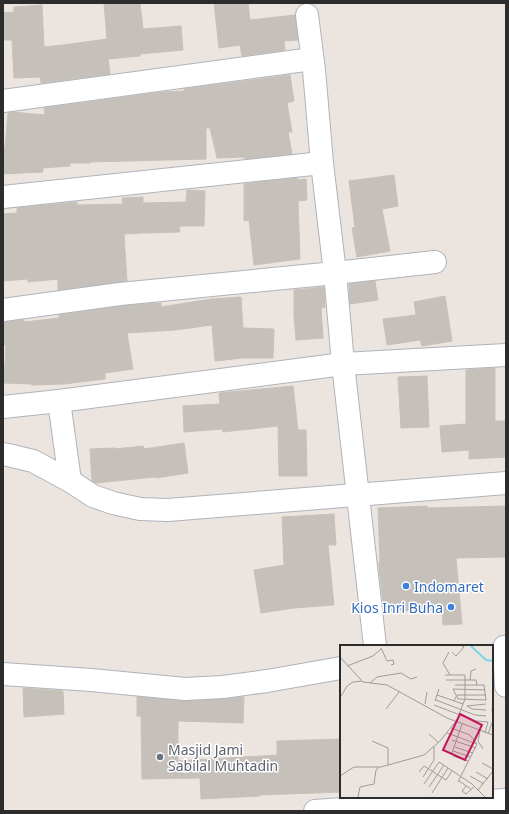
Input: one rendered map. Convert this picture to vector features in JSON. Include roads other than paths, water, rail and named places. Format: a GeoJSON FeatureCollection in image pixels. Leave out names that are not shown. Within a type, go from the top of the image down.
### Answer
{"type":"FeatureCollection","features":[{"type":"Feature","properties":{"kind":"street"},"geometry":{"type":"LineString","coordinates":[[307,14],[357,495],[375,645]]}},
{"type":"Feature","properties":{"kind":"street"},"geometry":{"type":"LineString","coordinates":[[3,101],[312,59]]}},
{"type":"Feature","properties":{"kind":"street"},"geometry":{"type":"LineString","coordinates":[[3,197],[322,163]]}},
{"type":"Feature","properties":{"kind":"street"},"geometry":{"type":"LineString","coordinates":[[3,310],[120,294],[435,262]]}},
{"type":"Feature","properties":{"kind":"street"},"geometry":{"type":"LineString","coordinates":[[3,407],[343,364],[506,355]]}},
{"type":"Feature","properties":{"kind":"street"},"geometry":{"type":"LineString","coordinates":[[59,401],[70,481]]}},
{"type":"Feature","properties":{"kind":"street"},"geometry":{"type":"LineString","coordinates":[[3,454],[34,461],[93,496],[113,503],[140,509],[168,510],[506,483]]}},
{"type":"Feature","properties":{"kind":"street"},"geometry":{"type":"LineString","coordinates":[[501,647],[506,686]]}},
{"type":"Feature","properties":{"kind":"street"},"geometry":{"type":"LineString","coordinates":[[3,674],[91,680],[185,689],[223,687],[267,682],[340,668]]}},
{"type":"Feature","properties":{"kind":"street"},"geometry":{"type":"LineString","coordinates":[[315,811],[506,800]]}},
{"type":"Feature","properties":{"kind":"place","name":"Indomaret"},"geometry":{"type":"Point","coordinates":[406,586]}},
{"type":"Feature","properties":{"kind":"place","name":"Kios Inri Buha"},"geometry":{"type":"Point","coordinates":[451,607]}},
{"type":"Feature","properties":{"kind":"place","name":"Masjid Jami Sabilal Muhtadin"},"geometry":{"type":"Point","coordinates":[160,757]}}]}
